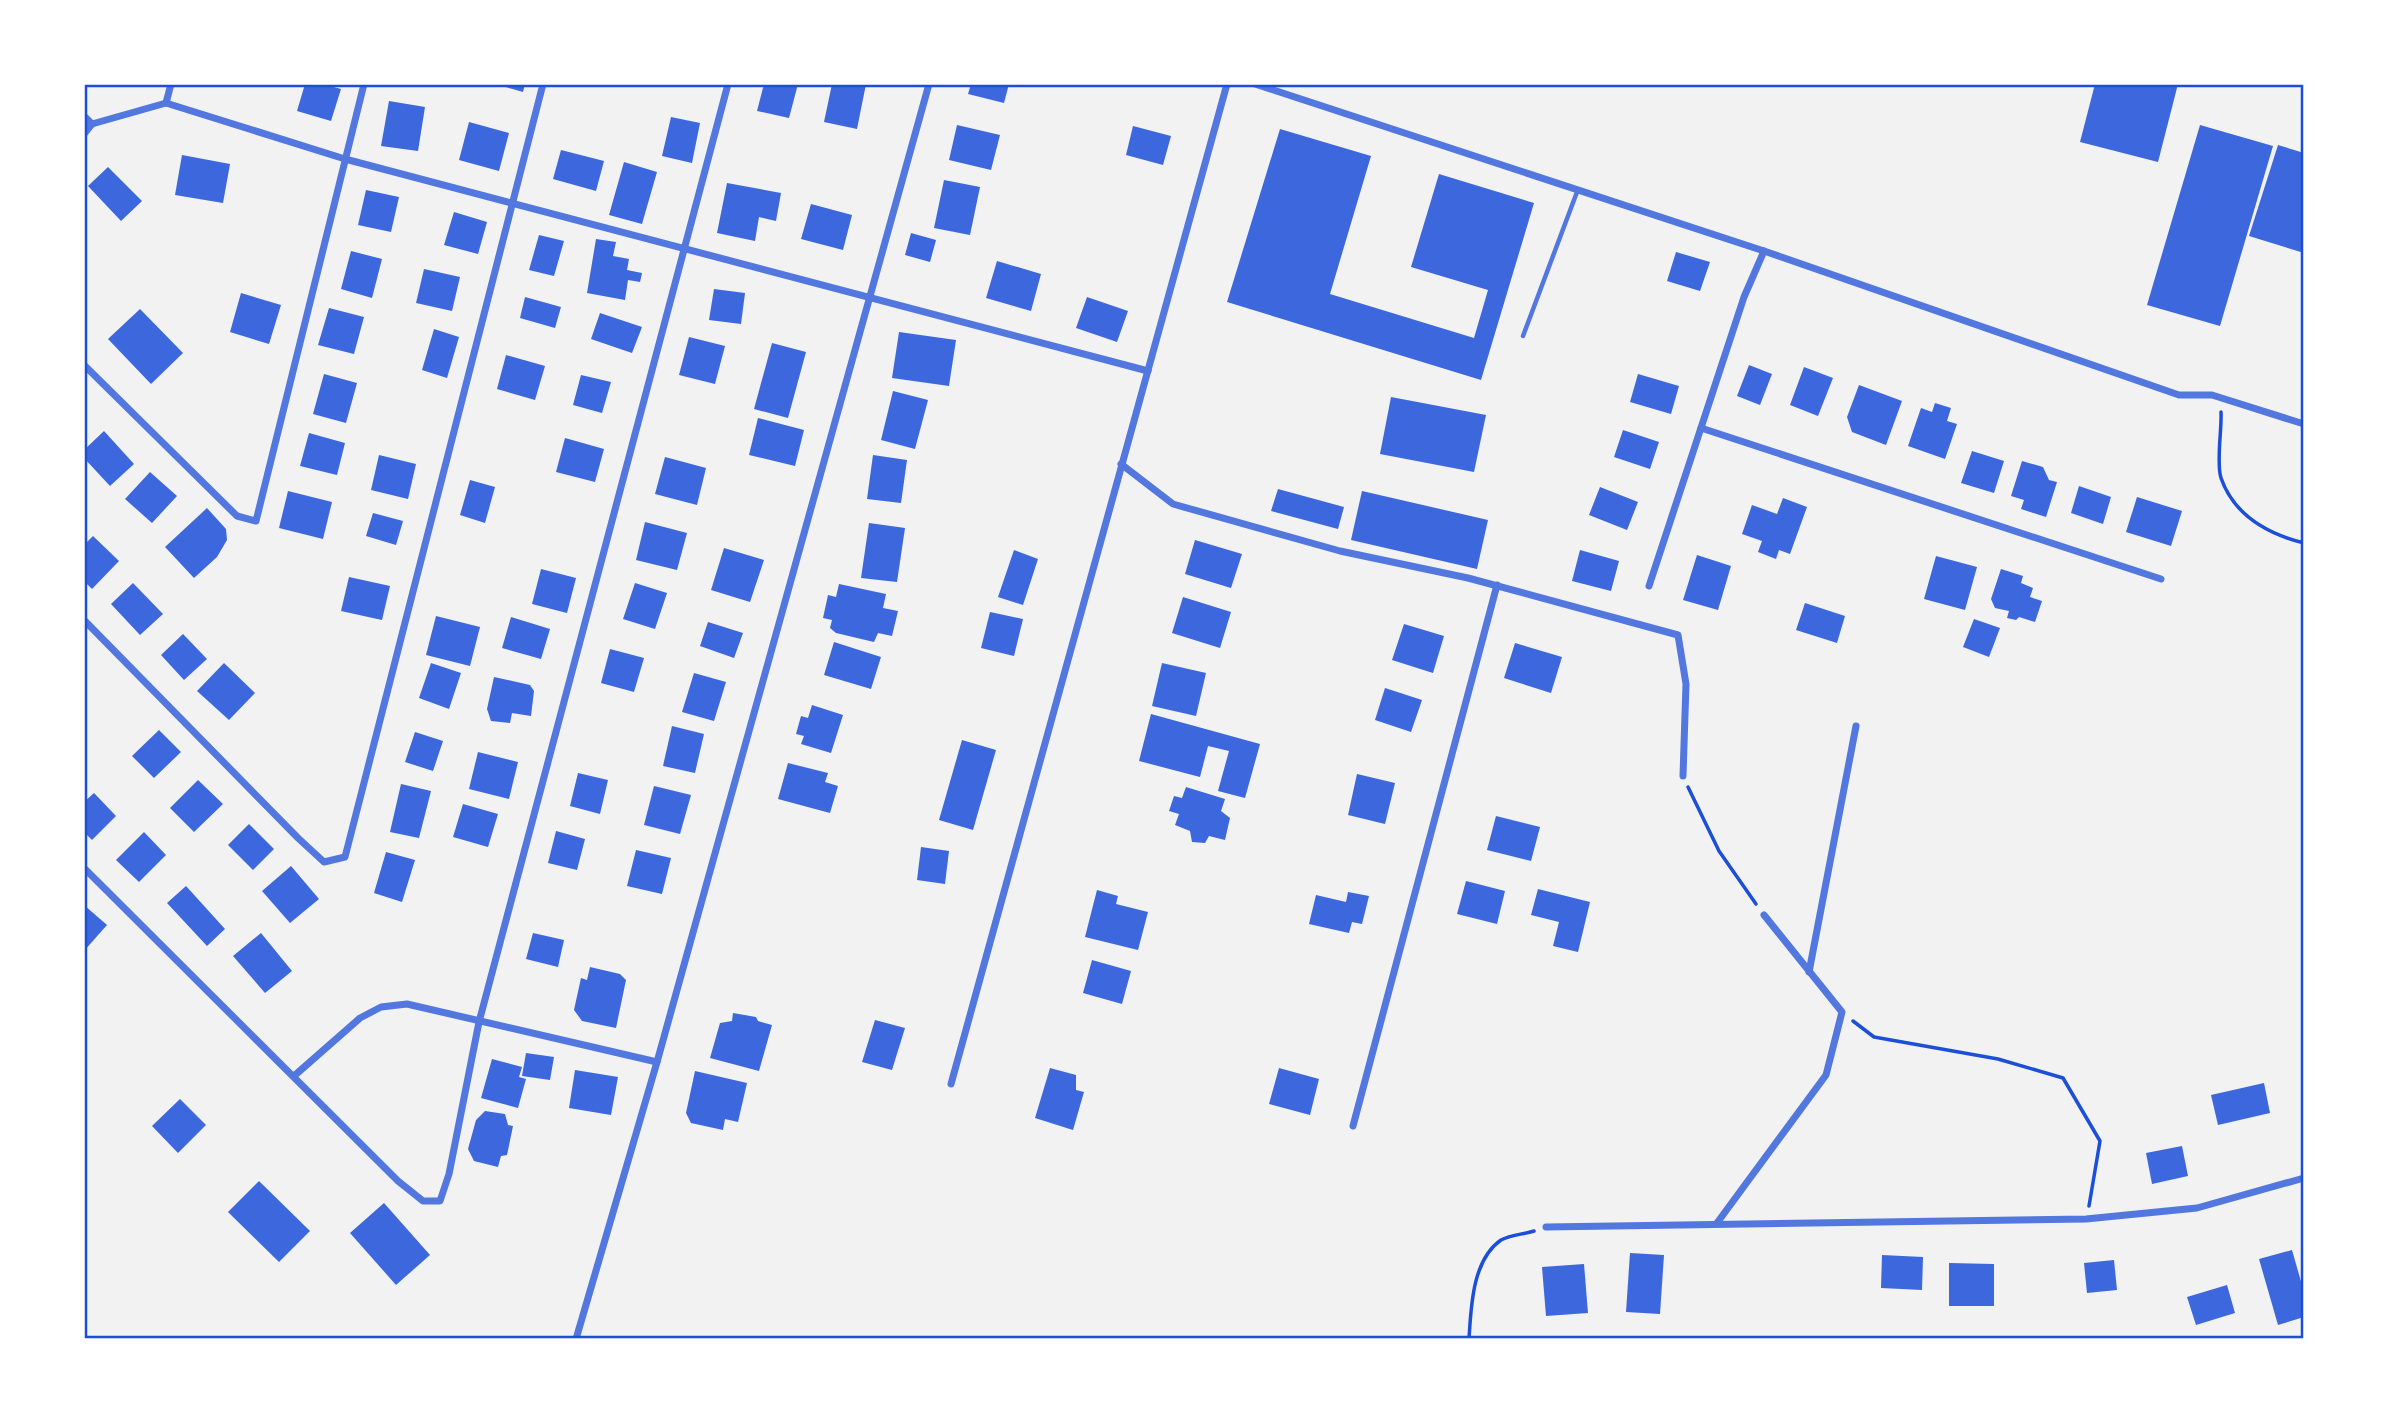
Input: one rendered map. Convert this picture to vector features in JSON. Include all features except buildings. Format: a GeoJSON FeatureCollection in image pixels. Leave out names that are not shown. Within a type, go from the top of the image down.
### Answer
{"type":"FeatureCollection","features":[{"type":"Feature","properties":{"kind":"street"},"geometry":{"type":"LineString","coordinates":[[166,103],[171,84]]}},
{"type":"Feature","properties":{"kind":"street"},"geometry":{"type":"LineString","coordinates":[[84,365],[237,516],[256,520],[364,84]]}},
{"type":"Feature","properties":{"kind":"street"},"geometry":{"type":"LineString","coordinates":[[84,620],[306,846],[324,862],[345,857],[543,84]]}},
{"type":"Feature","properties":{"kind":"street"},"geometry":{"type":"LineString","coordinates":[[84,868],[398,1181],[423,1201],[440,1201],[449,1174],[479,1022],[728,84]]}},
{"type":"Feature","properties":{"kind":"street"},"geometry":{"type":"LineString","coordinates":[[576,1339],[657,1062],[867,298],[929,84]]}},
{"type":"Feature","properties":{"kind":"street"},"geometry":{"type":"LineString","coordinates":[[950,1084],[1227,84]]}},
{"type":"Feature","properties":{"kind":"street"},"geometry":{"type":"LineString","coordinates":[[1255,84],[1577,192],[1764,251],[2179,394],[2212,395],[2304,424]]}},
{"type":"Feature","properties":{"kind":"street"},"geometry":{"type":"LineString","coordinates":[[84,134],[92,124],[166,103],[345,159],[1148,371]]}},
{"type":"Feature","properties":{"kind":"street"},"geometry":{"type":"LineString","coordinates":[[84,116],[92,124]]}},
{"type":"Feature","properties":{"kind":"street"},"geometry":{"type":"LineString","coordinates":[[1649,586],[1744,297],[1764,251]]}},
{"type":"Feature","properties":{"kind":"street"},"geometry":{"type":"LineString","coordinates":[[1701,428],[2161,579]]}},
{"type":"Feature","properties":{"kind":"street"},"geometry":{"type":"LineString","coordinates":[[1121,464],[1173,504],[1340,551],[1497,585],[1678,635],[1686,684],[1683,776]]}},
{"type":"Feature","properties":{"kind":"street"},"geometry":{"type":"LineString","coordinates":[[1353,1126],[1497,585]]}},
{"type":"Feature","properties":{"kind":"street"},"geometry":{"type":"LineString","coordinates":[[1809,972],[1856,726]]}},
{"type":"Feature","properties":{"kind":"street"},"geometry":{"type":"LineString","coordinates":[[1717,1223],[1826,1075],[1842,1013],[1764,915]]}},
{"type":"Feature","properties":{"kind":"street"},"geometry":{"type":"LineString","coordinates":[[294,1076],[360,1018],[381,1007],[407,1004],[657,1062]]}},
{"type":"Feature","properties":{"kind":"street"},"geometry":{"type":"LineString","coordinates":[[1546,1227],[2087,1219],[2197,1208],[2304,1178]]}},
{"type":"Feature","properties":{"kind":"lane"},"geometry":{"type":"LineString","coordinates":[[1523,336],[1577,192]]}},
{"type":"Feature","properties":{"kind":"path"},"geometry":{"type":"LineString","coordinates":[[2212,395],[2221,408],[2220,476],[2235,505],[2254,523],[2304,543]]}},
{"type":"Feature","properties":{"kind":"path"},"geometry":{"type":"LineString","coordinates":[[1683,776],[1719,851],[1764,915]]}},
{"type":"Feature","properties":{"kind":"path"},"geometry":{"type":"LineString","coordinates":[[1842,1013],[1874,1037],[1998,1059],[2063,1078],[2100,1141],[2087,1219]]}},
{"type":"Feature","properties":{"kind":"path"},"geometry":{"type":"LineString","coordinates":[[1469,1339],[1475,1285],[1481,1265],[1502,1240],[1546,1227]]}}]}
